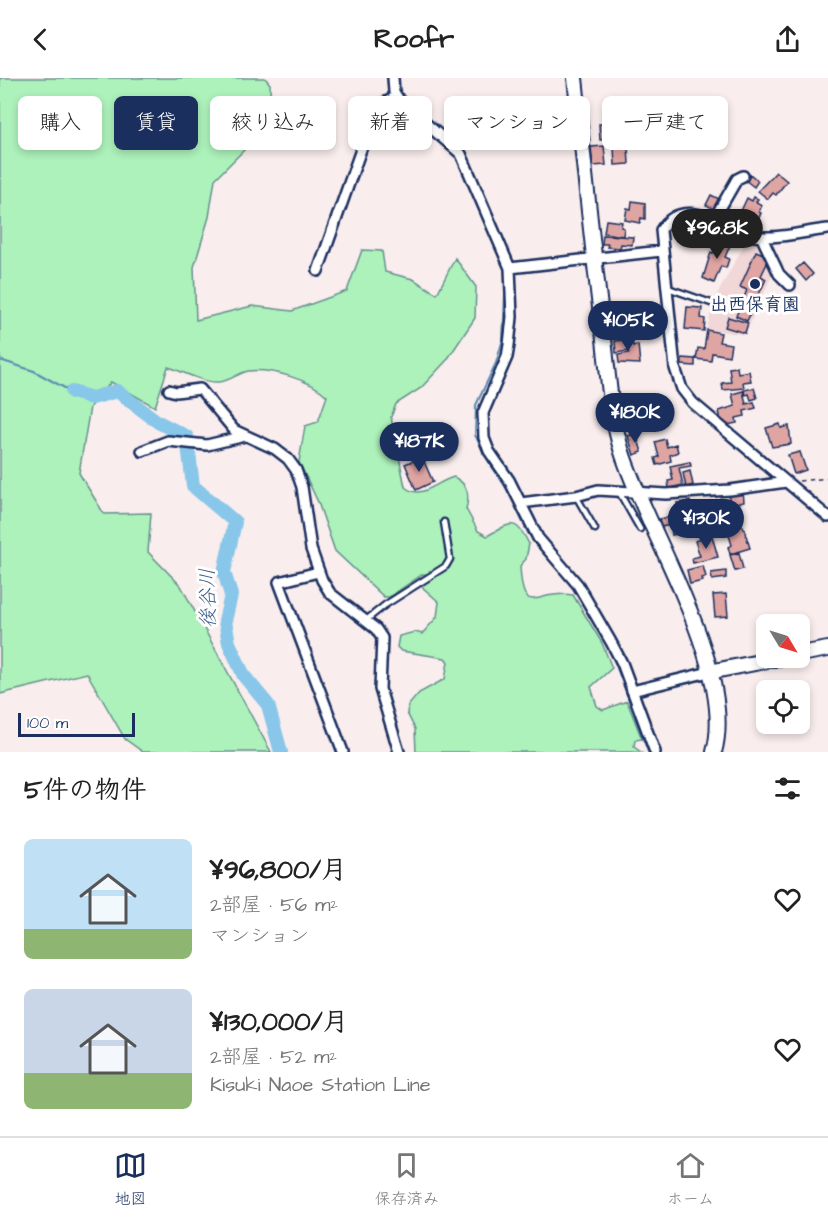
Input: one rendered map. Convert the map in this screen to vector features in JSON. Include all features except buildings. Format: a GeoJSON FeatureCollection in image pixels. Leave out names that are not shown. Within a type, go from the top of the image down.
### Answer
{"type":"FeatureCollection","features":[{"type":"Feature","properties":{"kind":"main road"},"geometry":{"type":"LineString","coordinates":[[575,78],[594,258],[616,431],[637,490],[687,602],[709,672],[719,719],[714,752]]}},
{"type":"Feature","properties":{"kind":"main road"},"geometry":{"type":"LineString","coordinates":[[810,652],[828,649]]}},
{"type":"Feature","properties":{"kind":"main road"},"geometry":{"type":"LineString","coordinates":[[709,672],[756,663]]}},
{"type":"Feature","properties":{"kind":"street"},"geometry":{"type":"LineString","coordinates":[[393,78],[396,96]]}},
{"type":"Feature","properties":{"kind":"street"},"geometry":{"type":"LineString","coordinates":[[432,129],[461,154],[469,168],[510,268],[512,317],[507,357],[487,401],[482,426],[489,451],[521,503],[538,538],[578,585],[590,604],[622,663],[655,752]]}},
{"type":"Feature","properties":{"kind":"street"},"geometry":{"type":"LineString","coordinates":[[318,271],[361,150]]}},
{"type":"Feature","properties":{"kind":"street"},"geometry":{"type":"LineString","coordinates":[[714,219],[737,179],[743,176]]}},
{"type":"Feature","properties":{"kind":"street"},"geometry":{"type":"LineString","coordinates":[[828,229],[762,237],[701,214],[686,215],[667,221],[661,230],[661,251],[675,368],[682,389],[706,415],[828,518]]}},
{"type":"Feature","properties":{"kind":"street"},"geometry":{"type":"LineString","coordinates":[[762,237],[779,274],[790,285]]}},
{"type":"Feature","properties":{"kind":"street"},"geometry":{"type":"LineString","coordinates":[[510,268],[661,251]]}},
{"type":"Feature","properties":{"kind":"street"},"geometry":{"type":"LineString","coordinates":[[169,390],[176,392],[200,389],[226,423],[245,436],[275,449],[288,459],[296,470],[318,572],[330,593],[382,638],[380,689],[399,752]]}},
{"type":"Feature","properties":{"kind":"street"},"geometry":{"type":"LineString","coordinates":[[142,451],[168,441],[207,445],[245,436]]}},
{"type":"Feature","properties":{"kind":"street"},"geometry":{"type":"LineString","coordinates":[[521,503],[576,496],[598,490],[637,490],[666,494],[730,490],[786,482]]}},
{"type":"Feature","properties":{"kind":"street"},"geometry":{"type":"LineString","coordinates":[[318,572],[279,582],[343,752]]}},
{"type":"Feature","properties":{"kind":"street"},"geometry":{"type":"LineString","coordinates":[[632,691],[709,672]]}},
{"type":"Feature","properties":{"kind":"lane"},"geometry":{"type":"LineString","coordinates":[[665,287],[711,303]]}},
{"type":"Feature","properties":{"kind":"lane"},"geometry":{"type":"LineString","coordinates":[[619,490],[640,529]]}},
{"type":"Feature","properties":{"kind":"lane"},"geometry":{"type":"LineString","coordinates":[[576,496],[595,529]]}},
{"type":"Feature","properties":{"kind":"lane"},"geometry":{"type":"LineString","coordinates":[[365,621],[401,593],[446,566],[450,559],[444,522]]}},
{"type":"Feature","properties":{"kind":"path"},"geometry":{"type":"LineString","coordinates":[[786,482],[828,478]]}},
{"type":"Feature","properties":{"kind":"shaded area"},"geometry":{"type":"Polygon","coordinates":[[[749,236],[757,239],[775,269],[745,335],[707,329],[714,300],[749,236]]]}},
{"type":"Feature","properties":{"kind":"green space"},"geometry":{"type":"Polygon","coordinates":[[[0,78],[265,78],[270,84],[270,96],[210,96],[210,150],[244,150],[215,179],[209,217],[194,267],[196,320],[252,306],[292,311],[347,291],[362,250],[382,251],[385,272],[413,279],[437,294],[455,258],[476,287],[475,318],[447,360],[421,388],[396,404],[391,417],[405,487],[411,491],[423,491],[454,477],[467,490],[466,509],[478,531],[487,536],[507,525],[520,529],[529,544],[526,559],[520,566],[524,593],[528,598],[533,599],[560,594],[573,595],[602,643],[612,668],[591,687],[597,706],[603,710],[627,701],[642,739],[635,740],[634,747],[641,752],[416,752],[415,729],[407,713],[408,706],[419,693],[445,679],[448,662],[445,658],[401,651],[397,647],[399,636],[415,632],[422,634],[437,617],[439,602],[421,586],[422,583],[432,579],[432,575],[423,574],[389,597],[384,597],[335,551],[318,502],[299,462],[305,426],[318,422],[327,396],[301,380],[268,371],[248,371],[226,381],[212,382],[168,367],[155,407],[111,382],[90,407],[79,473],[104,514],[151,513],[148,552],[181,586],[271,752],[143,752],[125,739],[87,673],[0,694],[0,78]]]}},
{"type":"Feature","properties":{"kind":"waterway"},"geometry":{"type":"LineString","coordinates":[[485,222],[506,273],[503,339],[496,363],[476,405],[475,435],[507,489],[528,533],[559,569]]}},
{"type":"Feature","properties":{"kind":"waterway"},"geometry":{"type":"LineString","coordinates":[[0,360],[34,371],[72,392]]}},
{"type":"Feature","properties":{"kind":"waterway","name":"後谷川"},"geometry":{"type":"LineString","coordinates":[[72,392],[92,398],[117,391],[158,422],[187,437],[193,486],[235,522],[224,572],[231,595],[225,621],[229,643],[244,676],[268,705],[281,752]]}},
{"type":"Feature","properties":{"kind":"waterway"},"geometry":{"type":"LineString","coordinates":[[610,649],[648,752]]}},
{"type":"Feature","properties":{"kind":"place","name":"出西保育園"},"geometry":{"type":"Point","coordinates":[755,284]}}]}
